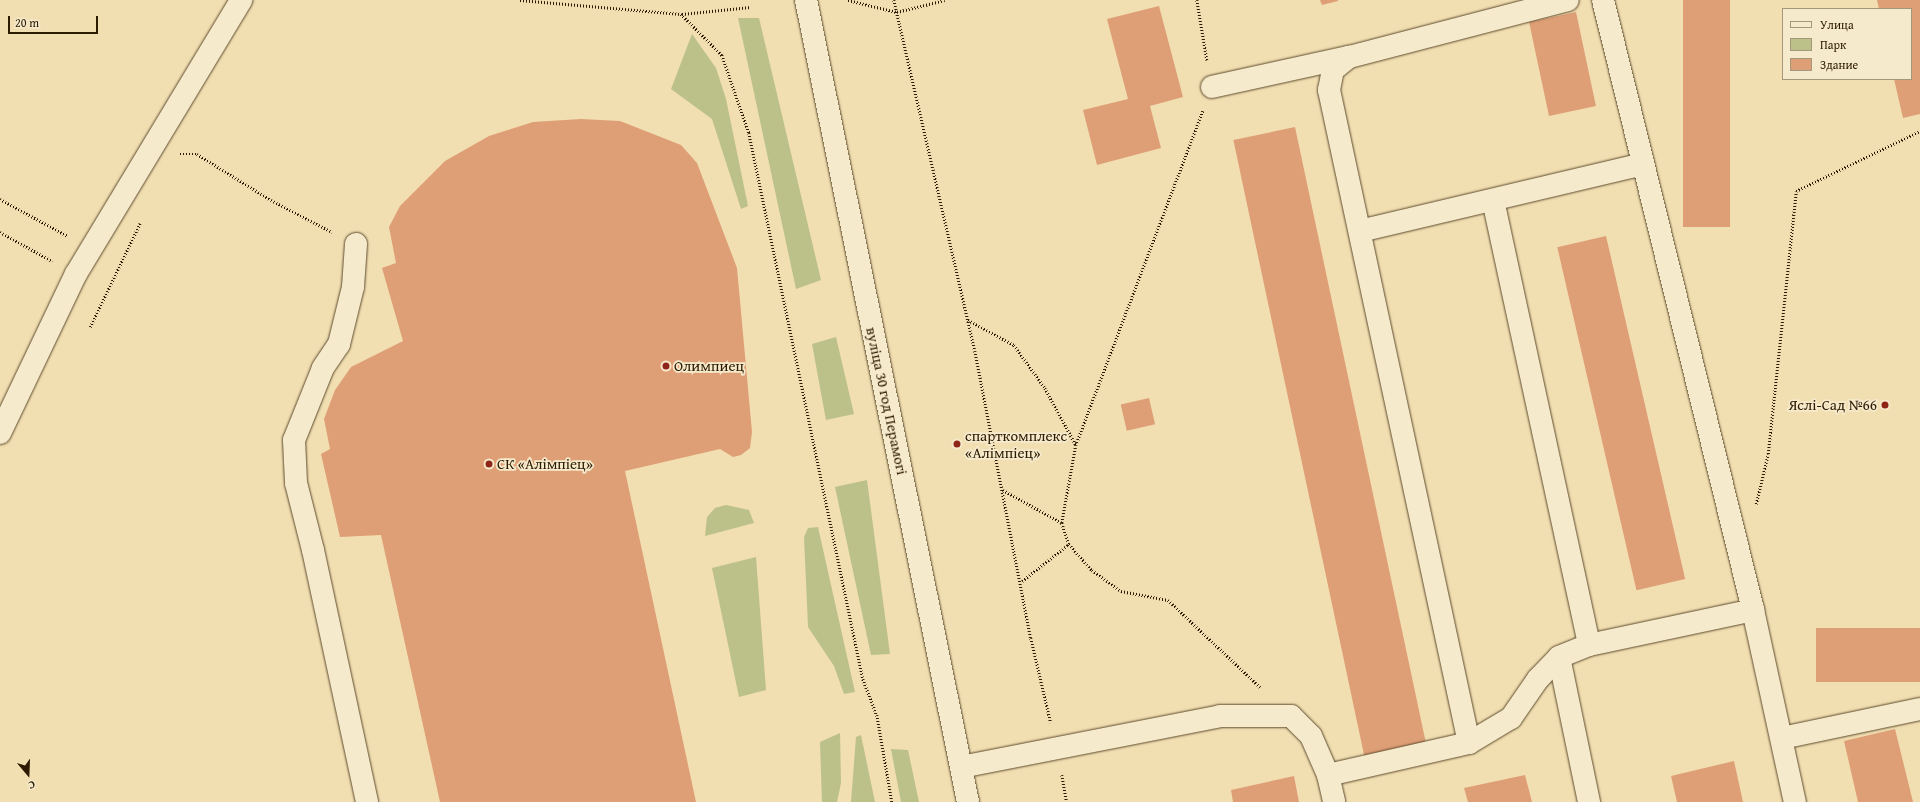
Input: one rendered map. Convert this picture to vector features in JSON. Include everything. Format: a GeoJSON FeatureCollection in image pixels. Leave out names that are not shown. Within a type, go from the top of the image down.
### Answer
{"type":"FeatureCollection","features":[{"type":"Feature","properties":{"kind":"street"},"geometry":{"type":"LineString","coordinates":[[0,433],[76,274],[90,248],[241,0]]}},
{"type":"Feature","properties":{"kind":"street","name":"вуліца 30 год Перамогі"},"geometry":{"type":"LineString","coordinates":[[805,0],[968,802]]}},
{"type":"Feature","properties":{"kind":"street"},"geometry":{"type":"LineString","coordinates":[[1212,87],[1349,57],[1568,0]]}},
{"type":"Feature","properties":{"kind":"street"},"geometry":{"type":"LineString","coordinates":[[1603,0],[1753,610],[1795,802]]}},
{"type":"Feature","properties":{"kind":"street"},"geometry":{"type":"LineString","coordinates":[[1349,57],[1334,70],[1329,90],[1468,743]]}},
{"type":"Feature","properties":{"kind":"street"},"geometry":{"type":"LineString","coordinates":[[1360,231],[1643,164]]}},
{"type":"Feature","properties":{"kind":"street"},"geometry":{"type":"LineString","coordinates":[[1493,200],[1589,645]]}},
{"type":"Feature","properties":{"kind":"street"},"geometry":{"type":"LineString","coordinates":[[356,244],[353,287],[339,344],[323,368],[294,440],[296,483],[313,550],[366,802]]}},
{"type":"Feature","properties":{"kind":"street"},"geometry":{"type":"LineString","coordinates":[[1328,775],[1468,743],[1511,718],[1538,679],[1559,657],[1589,645],[1753,610]]}},
{"type":"Feature","properties":{"kind":"street"},"geometry":{"type":"LineString","coordinates":[[1559,657],[1589,802]]}},
{"type":"Feature","properties":{"kind":"street"},"geometry":{"type":"LineString","coordinates":[[1782,738],[1920,709]]}},
{"type":"Feature","properties":{"kind":"street"},"geometry":{"type":"LineString","coordinates":[[961,767],[1056,747],[1220,716],[1291,716],[1311,736],[1328,775],[1334,802]]}},
{"type":"Feature","properties":{"kind":"path"},"geometry":{"type":"LineString","coordinates":[[520,0],[682,14],[751,7]]}},
{"type":"Feature","properties":{"kind":"path"},"geometry":{"type":"LineString","coordinates":[[848,0],[897,12],[945,0]]}},
{"type":"Feature","properties":{"kind":"path"},"geometry":{"type":"LineString","coordinates":[[894,0],[968,320],[1022,581],[1031,638],[1067,802]]}},
{"type":"Feature","properties":{"kind":"path"},"geometry":{"type":"LineString","coordinates":[[1197,0],[1212,87],[1076,445],[1062,522],[1069,544],[1092,570],[1121,591],[1168,600],[1291,716]]}},
{"type":"Feature","properties":{"kind":"path"},"geometry":{"type":"LineString","coordinates":[[682,14],[722,55],[749,132],[863,679],[877,715],[892,802]]}},
{"type":"Feature","properties":{"kind":"path"},"geometry":{"type":"LineString","coordinates":[[1754,512],[1768,454],[1796,190],[1920,131]]}},
{"type":"Feature","properties":{"kind":"path"},"geometry":{"type":"LineString","coordinates":[[174,158],[178,154],[197,154],[271,200],[356,244]]}},
{"type":"Feature","properties":{"kind":"path"},"geometry":{"type":"LineString","coordinates":[[0,199],[90,248]]}},
{"type":"Feature","properties":{"kind":"path"},"geometry":{"type":"LineString","coordinates":[[90,327],[143,217]]}},
{"type":"Feature","properties":{"kind":"path"},"geometry":{"type":"LineString","coordinates":[[0,232],[76,274]]}},
{"type":"Feature","properties":{"kind":"path"},"geometry":{"type":"LineString","coordinates":[[968,320],[1014,345],[1045,388],[1076,445]]}},
{"type":"Feature","properties":{"kind":"path"},"geometry":{"type":"LineString","coordinates":[[1003,490],[1062,522]]}},
{"type":"Feature","properties":{"kind":"path"},"geometry":{"type":"LineString","coordinates":[[1022,581],[1069,544]]}},
{"type":"Feature","properties":{"kind":"green space"},"geometry":{"type":"Polygon","coordinates":[[[738,18],[759,18],[821,280],[796,289],[738,18]]]}},
{"type":"Feature","properties":{"kind":"green space"},"geometry":{"type":"Polygon","coordinates":[[[692,34],[716,68],[726,99],[748,206],[741,209],[712,119],[671,89],[692,34]]]}},
{"type":"Feature","properties":{"kind":"green space"},"geometry":{"type":"Polygon","coordinates":[[[836,337],[854,414],[826,420],[812,344],[836,337]]]}},
{"type":"Feature","properties":{"kind":"green space"},"geometry":{"type":"Polygon","coordinates":[[[867,480],[890,654],[871,655],[835,487],[867,480]]]}},
{"type":"Feature","properties":{"kind":"green space"},"geometry":{"type":"Polygon","coordinates":[[[726,505],[749,510],[754,523],[705,536],[707,517],[715,508],[726,505]]]}},
{"type":"Feature","properties":{"kind":"green space"},"geometry":{"type":"Polygon","coordinates":[[[818,527],[855,692],[844,694],[834,666],[808,627],[804,537],[808,528],[818,527]]]}},
{"type":"Feature","properties":{"kind":"green space"},"geometry":{"type":"Polygon","coordinates":[[[756,557],[766,690],[739,697],[712,568],[756,557]]]}},
{"type":"Feature","properties":{"kind":"green space"},"geometry":{"type":"Polygon","coordinates":[[[840,733],[841,783],[837,802],[822,802],[820,742],[840,733]]]}},
{"type":"Feature","properties":{"kind":"green space"},"geometry":{"type":"Polygon","coordinates":[[[861,735],[875,802],[851,802],[856,737],[861,735]]]}},
{"type":"Feature","properties":{"kind":"green space"},"geometry":{"type":"Polygon","coordinates":[[[891,749],[908,750],[919,802],[901,802],[891,749]]]}},
{"type":"Feature","properties":{"kind":"building"},"geometry":{"type":"Polygon","coordinates":[[[1320,0],[1338,0],[1338,1],[1322,5],[1320,0]]]}},
{"type":"Feature","properties":{"kind":"building"},"geometry":{"type":"Polygon","coordinates":[[[1683,0],[1730,0],[1730,227],[1683,227],[1683,0]]]}},
{"type":"Feature","properties":{"kind":"building"},"geometry":{"type":"Polygon","coordinates":[[[1877,0],[1920,0],[1920,114],[1903,118],[1894,80],[1912,80],[1912,8],[1879,8],[1877,0]]]}},
{"type":"Feature","properties":{"kind":"building"},"geometry":{"type":"Polygon","coordinates":[[[1159,6],[1183,97],[1150,106],[1161,148],[1097,165],[1083,110],[1128,99],[1107,19],[1159,6]]]}},
{"type":"Feature","properties":{"kind":"building"},"geometry":{"type":"Polygon","coordinates":[[[1576,12],[1596,106],[1549,116],[1529,22],[1576,12]]]}},
{"type":"Feature","properties":{"kind":"building","name":"СК «Алімпіец»"},"geometry":{"type":"Polygon","coordinates":[[[581,119],[620,121],[681,145],[697,163],[737,268],[752,432],[750,448],[741,455],[733,457],[720,449],[625,471],[696,802],[440,802],[381,535],[340,537],[321,454],[330,449],[324,419],[335,390],[351,367],[403,341],[382,268],[396,263],[389,227],[400,206],[445,161],[489,136],[533,122],[581,119]]]}},
{"type":"Feature","properties":{"kind":"building"},"geometry":{"type":"Polygon","coordinates":[[[1295,127],[1426,744],[1365,757],[1233,140],[1295,127]]]}},
{"type":"Feature","properties":{"kind":"building"},"geometry":{"type":"Polygon","coordinates":[[[1606,236],[1685,579],[1636,590],[1557,247],[1606,236]]]}},
{"type":"Feature","properties":{"kind":"building"},"geometry":{"type":"Polygon","coordinates":[[[1149,398],[1155,424],[1127,431],[1121,405],[1149,398]]]}},
{"type":"Feature","properties":{"kind":"building"},"geometry":{"type":"Polygon","coordinates":[[[1816,628],[1920,628],[1920,682],[1816,682],[1816,628]]]}},
{"type":"Feature","properties":{"kind":"building"},"geometry":{"type":"Polygon","coordinates":[[[1895,729],[1913,802],[1858,802],[1844,741],[1895,729]]]}},
{"type":"Feature","properties":{"kind":"building"},"geometry":{"type":"Polygon","coordinates":[[[1734,761],[1743,802],[1677,802],[1671,776],[1734,761]]]}},
{"type":"Feature","properties":{"kind":"building"},"geometry":{"type":"Polygon","coordinates":[[[1525,775],[1532,802],[1468,802],[1464,788],[1525,775]]]}},
{"type":"Feature","properties":{"kind":"building"},"geometry":{"type":"Polygon","coordinates":[[[1294,776],[1299,802],[1233,802],[1231,790],[1294,776]]]}},
{"type":"Feature","properties":{"kind":"place","name":"Олимпиец"},"geometry":{"type":"Point","coordinates":[666,366]}},
{"type":"Feature","properties":{"kind":"place","name":"Яслі-Сад №66"},"geometry":{"type":"Point","coordinates":[1885,405]}},
{"type":"Feature","properties":{"kind":"place","name":"спарткомплекс «Алімпіец»"},"geometry":{"type":"Point","coordinates":[957,444]}},
{"type":"Feature","properties":{"kind":"place","name":"СК «Алімпіец»"},"geometry":{"type":"Point","coordinates":[489,464]}}]}
